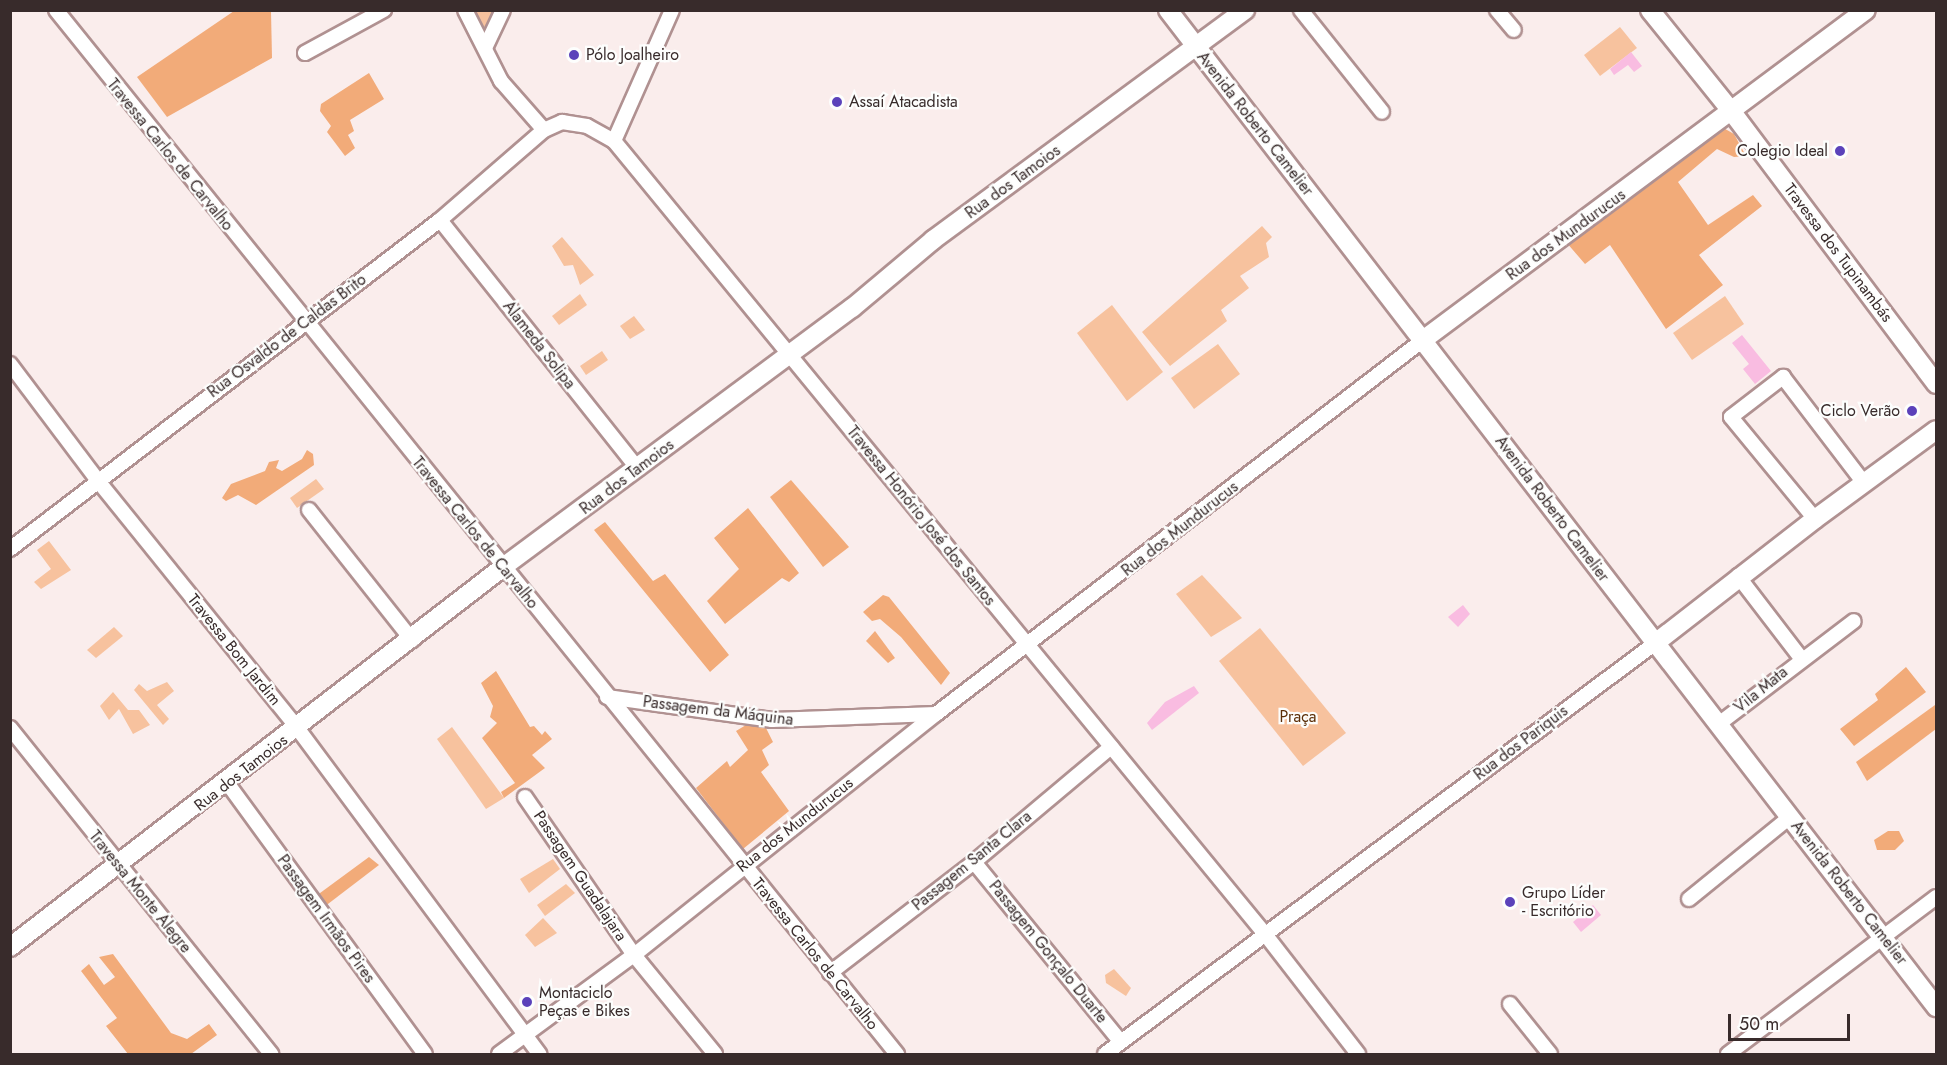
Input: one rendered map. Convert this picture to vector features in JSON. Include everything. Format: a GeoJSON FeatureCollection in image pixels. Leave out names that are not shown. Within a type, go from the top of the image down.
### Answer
{"type":"FeatureCollection","features":[{"type":"Feature","properties":{"kind":"street","name":"Travessa Carlos de Carvalho"},"geometry":{"type":"LineString","coordinates":[[56,10],[304,322],[897,1054]]}},
{"type":"Feature","properties":{"kind":"street"},"geometry":{"type":"LineString","coordinates":[[305,52],[384,10]]}},
{"type":"Feature","properties":{"kind":"street"},"geometry":{"type":"LineString","coordinates":[[465,10],[501,81],[544,130]]}},
{"type":"Feature","properties":{"kind":"street"},"geometry":{"type":"LineString","coordinates":[[485,48],[503,10]]}},
{"type":"Feature","properties":{"kind":"street"},"geometry":{"type":"LineString","coordinates":[[614,141],[672,10]]}},
{"type":"Feature","properties":{"kind":"street","name":"Avenida Roberto Camelier"},"geometry":{"type":"LineString","coordinates":[[1168,10],[1196,50],[1423,340],[1654,644],[1720,723],[1936,1007]]}},
{"type":"Feature","properties":{"kind":"street","name":"Rua dos Tamoios"},"geometry":{"type":"LineString","coordinates":[[10,947],[228,784],[503,567],[789,355],[933,240],[1196,50],[1245,10]]}},
{"type":"Feature","properties":{"kind":"street"},"geometry":{"type":"LineString","coordinates":[[1301,10],[1382,112]]}},
{"type":"Feature","properties":{"kind":"street"},"geometry":{"type":"LineString","coordinates":[[1497,10],[1514,30]]}},
{"type":"Feature","properties":{"kind":"street","name":"Travessa dos Tupinambás"},"geometry":{"type":"LineString","coordinates":[[1650,10],[1732,112],[1936,384]]}},
{"type":"Feature","properties":{"kind":"street","name":"Rua dos Mundurucus"},"geometry":{"type":"LineString","coordinates":[[499,1054],[634,956],[743,866],[936,714],[1028,647],[1423,340],[1866,10]]}},
{"type":"Feature","properties":{"kind":"street","name":"Rua Osvaldo de Caldas Brito"},"geometry":{"type":"LineString","coordinates":[[10,549],[304,322],[441,220],[544,130],[562,122]]}},
{"type":"Feature","properties":{"kind":"street","name":"Travessa Honório José dos Santos"},"geometry":{"type":"LineString","coordinates":[[562,122],[587,126],[614,141],[1264,934],[1358,1054]]}},
{"type":"Feature","properties":{"kind":"street","name":"Alameda Solipa"},"geometry":{"type":"LineString","coordinates":[[441,220],[638,469]]}},
{"type":"Feature","properties":{"kind":"street","name":"Travessa Bom Jardim"},"geometry":{"type":"LineString","coordinates":[[10,364],[99,482],[298,729],[540,1054]]}},
{"type":"Feature","properties":{"kind":"street"},"geometry":{"type":"LineString","coordinates":[[1815,519],[1731,417],[1783,376],[1864,483]]}},
{"type":"Feature","properties":{"kind":"street","name":"Rua dos Pariquis"},"geometry":{"type":"LineString","coordinates":[[1105,1054],[1654,644],[1738,576],[1936,430]]}},
{"type":"Feature","properties":{"kind":"street"},"geometry":{"type":"LineString","coordinates":[[309,510],[412,640]]}},
{"type":"Feature","properties":{"kind":"street","name":"Vila Mata"},"geometry":{"type":"LineString","coordinates":[[1738,576],[1802,658]]}},
{"type":"Feature","properties":{"kind":"street","name":"Vila Mata"},"geometry":{"type":"LineString","coordinates":[[1720,723],[1802,658],[1854,621]]}},
{"type":"Feature","properties":{"kind":"street","name":"Passagem da Máquina"},"geometry":{"type":"LineString","coordinates":[[607,697],[772,720],[936,714]]}},
{"type":"Feature","properties":{"kind":"street","name":"Travessa Monte Alegre"},"geometry":{"type":"LineString","coordinates":[[10,728],[118,866],[271,1054]]}},
{"type":"Feature","properties":{"kind":"street","name":"Passagem Santa Clara"},"geometry":{"type":"LineString","coordinates":[[830,973],[974,862],[1111,747]]}},
{"type":"Feature","properties":{"kind":"street","name":"Passagem Irmãos Pires"},"geometry":{"type":"LineString","coordinates":[[228,784],[425,1054]]}},
{"type":"Feature","properties":{"kind":"street","name":"Passagem Guadalajara"},"geometry":{"type":"LineString","coordinates":[[525,797],[634,956],[715,1054]]}},
{"type":"Feature","properties":{"kind":"street"},"geometry":{"type":"LineString","coordinates":[[1689,899],[1790,817]]}},
{"type":"Feature","properties":{"kind":"street","name":"Passagem Gonçalo Duarte"},"geometry":{"type":"LineString","coordinates":[[974,862],[1122,1042]]}},
{"type":"Feature","properties":{"kind":"street"},"geometry":{"type":"LineString","coordinates":[[1728,1054],[1936,897]]}},
{"type":"Feature","properties":{"kind":"street"},"geometry":{"type":"LineString","coordinates":[[1510,1004],[1550,1054]]}},
{"type":"Feature","properties":{"kind":"green space"},"geometry":{"type":"Polygon","coordinates":[[[465,11],[503,11],[485,48],[465,11]]]}},
{"type":"Feature","properties":{"kind":"green space"},"geometry":{"type":"Polygon","coordinates":[[[1620,27],[1637,48],[1600,76],[1584,55],[1620,27]]]}},
{"type":"Feature","properties":{"kind":"green space"},"geometry":{"type":"Polygon","coordinates":[[[1262,226],[1272,237],[1266,243],[1269,257],[1240,276],[1249,288],[1221,310],[1227,321],[1170,366],[1142,332],[1262,226]]]}},
{"type":"Feature","properties":{"kind":"green space"},"geometry":{"type":"Polygon","coordinates":[[[562,237],[594,275],[580,285],[573,265],[564,266],[552,246],[562,237]]]}},
{"type":"Feature","properties":{"kind":"green space"},"geometry":{"type":"Polygon","coordinates":[[[580,294],[587,305],[559,325],[552,316],[580,294]]]}},
{"type":"Feature","properties":{"kind":"green space"},"geometry":{"type":"Polygon","coordinates":[[[1725,296],[1744,324],[1692,360],[1673,333],[1725,296]]]}},
{"type":"Feature","properties":{"kind":"green space"},"geometry":{"type":"Polygon","coordinates":[[[1112,305],[1163,372],[1127,401],[1077,333],[1112,305]]]}},
{"type":"Feature","properties":{"kind":"green space"},"geometry":{"type":"Polygon","coordinates":[[[634,316],[645,330],[630,339],[620,326],[634,316]]]}},
{"type":"Feature","properties":{"kind":"green space"},"geometry":{"type":"Polygon","coordinates":[[[1218,344],[1240,374],[1194,409],[1171,378],[1218,344]]]}},
{"type":"Feature","properties":{"kind":"green space"},"geometry":{"type":"Polygon","coordinates":[[[602,351],[608,360],[586,375],[580,366],[602,351]]]}},
{"type":"Feature","properties":{"kind":"green space"},"geometry":{"type":"Polygon","coordinates":[[[316,479],[324,489],[297,508],[290,498],[316,479]]]}},
{"type":"Feature","properties":{"kind":"green space"},"geometry":{"type":"Polygon","coordinates":[[[49,541],[71,570],[41,589],[34,582],[51,569],[37,550],[49,541]]]}},
{"type":"Feature","properties":{"kind":"green space"},"geometry":{"type":"Polygon","coordinates":[[[1202,575],[1242,618],[1211,637],[1176,594],[1202,575]]]}},
{"type":"Feature","properties":{"kind":"green space"},"geometry":{"type":"Polygon","coordinates":[[[114,627],[123,636],[96,658],[87,650],[114,627]]]}},
{"type":"Feature","properties":{"kind":"green space","name":"Praça"},"geometry":{"type":"Polygon","coordinates":[[[1260,628],[1346,733],[1303,766],[1219,661],[1260,628]]]}},
{"type":"Feature","properties":{"kind":"green space"},"geometry":{"type":"Polygon","coordinates":[[[167,682],[174,691],[157,705],[169,719],[163,725],[134,690],[139,684],[147,691],[167,682]]]}},
{"type":"Feature","properties":{"kind":"green space"},"geometry":{"type":"Polygon","coordinates":[[[113,692],[128,710],[139,710],[150,725],[133,734],[119,709],[109,720],[100,706],[113,692]]]}},
{"type":"Feature","properties":{"kind":"green space"},"geometry":{"type":"Polygon","coordinates":[[[452,727],[504,798],[486,809],[437,739],[452,727]]]}},
{"type":"Feature","properties":{"kind":"green space"},"geometry":{"type":"Polygon","coordinates":[[[553,859],[560,869],[529,893],[520,879],[553,859]]]}},
{"type":"Feature","properties":{"kind":"green space"},"geometry":{"type":"Polygon","coordinates":[[[566,884],[575,893],[545,916],[537,905],[566,884]]]}},
{"type":"Feature","properties":{"kind":"green space"},"geometry":{"type":"Polygon","coordinates":[[[543,918],[557,933],[535,947],[525,935],[543,918]]]}},
{"type":"Feature","properties":{"kind":"green space"},"geometry":{"type":"Polygon","coordinates":[[[1114,969],[1131,988],[1126,996],[1106,983],[1105,975],[1114,969]]]}},
{"type":"Feature","properties":{"kind":"shaded area"},"geometry":{"type":"Polygon","coordinates":[[[234,11],[271,11],[272,58],[167,117],[137,77],[234,11]]]}},
{"type":"Feature","properties":{"kind":"shaded area"},"geometry":{"type":"Polygon","coordinates":[[[1631,52],[1642,66],[1634,72],[1628,65],[1614,75],[1610,69],[1631,52]]]}},
{"type":"Feature","properties":{"kind":"shaded area"},"geometry":{"type":"Polygon","coordinates":[[[369,73],[384,99],[350,120],[354,131],[348,135],[355,148],[345,156],[327,132],[331,126],[320,111],[321,104],[369,73]]]}},
{"type":"Feature","properties":{"kind":"shaded area"},"geometry":{"type":"Polygon","coordinates":[[[1720,126],[1734,134],[1746,156],[1734,157],[1717,149],[1678,182],[1708,225],[1753,195],[1762,206],[1699,255],[1723,285],[1666,329],[1610,245],[1585,264],[1566,242],[1720,126]]]}},
{"type":"Feature","properties":{"kind":"shaded area"},"geometry":{"type":"Polygon","coordinates":[[[1742,335],[1771,371],[1755,384],[1743,369],[1749,364],[1732,343],[1742,335]]]}},
{"type":"Feature","properties":{"kind":"shaded area"},"geometry":{"type":"Polygon","coordinates":[[[307,450],[313,454],[314,465],[256,505],[238,495],[226,501],[222,498],[231,484],[265,471],[269,462],[279,460],[276,468],[282,471],[302,459],[307,450]]]}},
{"type":"Feature","properties":{"kind":"shaded area"},"geometry":{"type":"Polygon","coordinates":[[[791,480],[849,547],[823,567],[770,497],[791,480]]]}},
{"type":"Feature","properties":{"kind":"shaded area"},"geometry":{"type":"Polygon","coordinates":[[[748,508],[799,573],[789,582],[782,578],[725,624],[707,601],[739,569],[714,538],[748,508]]]}},
{"type":"Feature","properties":{"kind":"shaded area"},"geometry":{"type":"Polygon","coordinates":[[[605,522],[653,581],[665,574],[729,655],[710,672],[594,530],[605,522]]]}},
{"type":"Feature","properties":{"kind":"shaded area"},"geometry":{"type":"Polygon","coordinates":[[[883,595],[889,597],[950,673],[941,685],[901,637],[880,619],[872,621],[863,612],[883,595]]]}},
{"type":"Feature","properties":{"kind":"shaded area"},"geometry":{"type":"Polygon","coordinates":[[[1463,605],[1470,614],[1458,627],[1448,617],[1463,605]]]}},
{"type":"Feature","properties":{"kind":"shaded area"},"geometry":{"type":"Polygon","coordinates":[[[875,631],[895,658],[888,663],[866,641],[875,631]]]}},
{"type":"Feature","properties":{"kind":"shaded area"},"geometry":{"type":"Polygon","coordinates":[[[1906,667],[1926,692],[1854,746],[1840,729],[1878,700],[1875,694],[1906,667]]]}},
{"type":"Feature","properties":{"kind":"shaded area"},"geometry":{"type":"Polygon","coordinates":[[[496,671],[530,727],[534,726],[542,735],[545,731],[552,739],[532,755],[545,768],[504,798],[501,792],[515,783],[482,738],[497,723],[490,717],[493,706],[481,683],[496,671]]]}},
{"type":"Feature","properties":{"kind":"shaded area"},"geometry":{"type":"Polygon","coordinates":[[[1194,686],[1199,693],[1152,730],[1147,723],[1165,702],[1194,686]]]}},
{"type":"Feature","properties":{"kind":"shaded area"},"geometry":{"type":"Polygon","coordinates":[[[1935,705],[1936,729],[1867,781],[1856,762],[1935,705]]]}},
{"type":"Feature","properties":{"kind":"shaded area"},"geometry":{"type":"Polygon","coordinates":[[[746,725],[766,728],[773,742],[762,750],[769,765],[761,772],[789,811],[743,849],[696,788],[727,761],[730,767],[748,750],[736,731],[746,725]]]}},
{"type":"Feature","properties":{"kind":"shaded area"},"geometry":{"type":"Polygon","coordinates":[[[1888,831],[1899,831],[1904,841],[1895,850],[1877,850],[1874,840],[1888,831]]]}},
{"type":"Feature","properties":{"kind":"shaded area"},"geometry":{"type":"Polygon","coordinates":[[[369,857],[379,865],[324,907],[316,896],[369,857]]]}},
{"type":"Feature","properties":{"kind":"shaded area"},"geometry":{"type":"Polygon","coordinates":[[[1593,905],[1601,915],[1581,932],[1573,922],[1593,905]]]}},
{"type":"Feature","properties":{"kind":"shaded area"},"geometry":{"type":"Polygon","coordinates":[[[113,954],[171,1033],[187,1039],[209,1024],[217,1035],[191,1054],[128,1054],[106,1026],[117,1018],[81,971],[89,964],[104,985],[115,977],[99,957],[113,954]]]}},
{"type":"Feature","properties":{"kind":"place","name":"Pólo Joalheiro"},"geometry":{"type":"Point","coordinates":[574,55]}},
{"type":"Feature","properties":{"kind":"place","name":"Assaí Atacadista"},"geometry":{"type":"Point","coordinates":[837,102]}},
{"type":"Feature","properties":{"kind":"place","name":"Colegio Ideal"},"geometry":{"type":"Point","coordinates":[1840,151]}},
{"type":"Feature","properties":{"kind":"place","name":"Ciclo Verão"},"geometry":{"type":"Point","coordinates":[1912,411]}},
{"type":"Feature","properties":{"kind":"place","name":"Grupo Líder - Escritório"},"geometry":{"type":"Point","coordinates":[1510,902]}},
{"type":"Feature","properties":{"kind":"place","name":"Montaciclo Peças e Bikes"},"geometry":{"type":"Point","coordinates":[527,1002]}}]}
